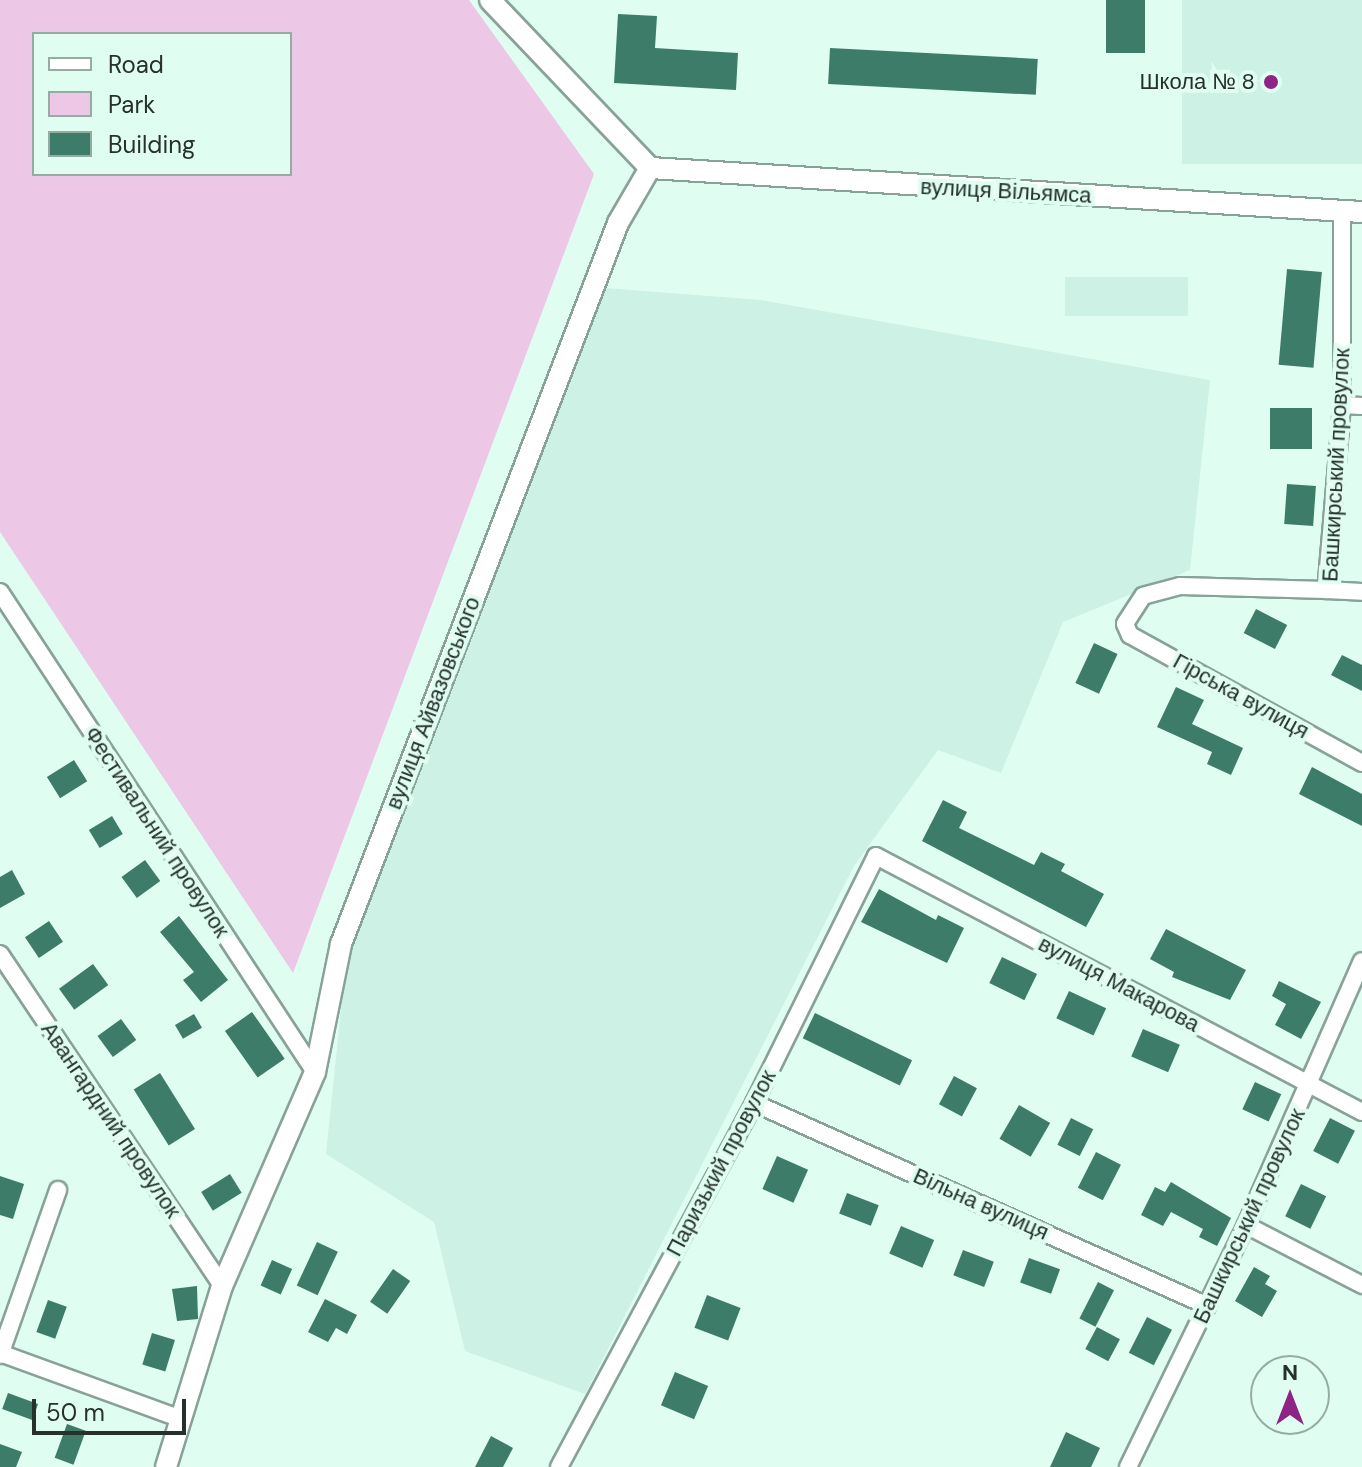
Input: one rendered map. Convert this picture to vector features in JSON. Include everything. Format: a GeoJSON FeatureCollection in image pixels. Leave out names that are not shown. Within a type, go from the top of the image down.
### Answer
{"type":"FeatureCollection","features":[{"type":"Feature","properties":{"kind":"street"},"geometry":{"type":"LineString","coordinates":[[490,0],[650,168]]}},
{"type":"Feature","properties":{"kind":"street","name":"вулиця Вільямса"},"geometry":{"type":"LineString","coordinates":[[650,168],[1352,211]]}},
{"type":"Feature","properties":{"kind":"street","name":"вулиця Айвазовського"},"geometry":{"type":"LineString","coordinates":[[172,1465],[181,1419],[222,1286],[315,1072],[341,944],[618,223],[650,168]]}},
{"type":"Feature","properties":{"kind":"street","name":"Башкирський провулок"},"geometry":{"type":"LineString","coordinates":[[1352,211],[1342,405],[1326,590],[1362,592]]}},
{"type":"Feature","properties":{"kind":"street"},"geometry":{"type":"LineString","coordinates":[[1342,405],[1362,406]]}},
{"type":"Feature","properties":{"kind":"street","name":"Гірська вулиця"},"geometry":{"type":"LineString","coordinates":[[1326,590],[1180,586],[1143,596],[1125,624],[1130,635],[1362,763]]}},
{"type":"Feature","properties":{"kind":"street","name":"Фестивальний провулок"},"geometry":{"type":"LineString","coordinates":[[0,592],[315,1072]]}},
{"type":"Feature","properties":{"kind":"street","name":"вулиця Макарова"},"geometry":{"type":"LineString","coordinates":[[876,856],[1362,1112]]}},
{"type":"Feature","properties":{"kind":"street","name":"Паризький провулок"},"geometry":{"type":"LineString","coordinates":[[559,1467],[754,1103],[876,856]]}},
{"type":"Feature","properties":{"kind":"street","name":"Авангардний провулок"},"geometry":{"type":"LineString","coordinates":[[0,954],[222,1286]]}},
{"type":"Feature","properties":{"kind":"street","name":"Башкирський провулок"},"geometry":{"type":"LineString","coordinates":[[1128,1467],[1246,1225],[1362,961]]}},
{"type":"Feature","properties":{"kind":"street","name":"Вільна вулиця"},"geometry":{"type":"LineString","coordinates":[[754,1103],[1208,1306]]}},
{"type":"Feature","properties":{"kind":"street"},"geometry":{"type":"LineString","coordinates":[[58,1190],[0,1354],[181,1419]]}},
{"type":"Feature","properties":{"kind":"street"},"geometry":{"type":"LineString","coordinates":[[1246,1225],[1362,1285]]}},
{"type":"Feature","properties":{"kind":"shaded area","name":"Школа № 8"},"geometry":{"type":"Polygon","coordinates":[[[1182,0],[1362,0],[1362,164],[1182,164],[1182,0]]]}},
{"type":"Feature","properties":{"kind":"shaded area"},"geometry":{"type":"Polygon","coordinates":[[[1065,277],[1188,277],[1188,316],[1065,316],[1065,277]]]}},
{"type":"Feature","properties":{"kind":"shaded area"},"geometry":{"type":"Polygon","coordinates":[[[605,288],[761,300],[1210,380],[1190,570],[1063,622],[1001,773],[938,750],[854,866],[585,1394],[465,1351],[434,1222],[326,1154],[346,961],[605,288]]]}},
{"type":"Feature","properties":{"kind":"green space"},"geometry":{"type":"Polygon","coordinates":[[[0,0],[469,0],[594,174],[293,973],[0,532],[0,0]]]}},
{"type":"Feature","properties":{"kind":"building"},"geometry":{"type":"Polygon","coordinates":[[[1106,0],[1145,0],[1145,53],[1106,53],[1106,0]]]}},
{"type":"Feature","properties":{"kind":"building"},"geometry":{"type":"Polygon","coordinates":[[[618,14],[657,16],[655,48],[738,53],[736,90],[614,83],[618,14]]]}},
{"type":"Feature","properties":{"kind":"building"},"geometry":{"type":"Polygon","coordinates":[[[830,48],[1038,59],[1036,95],[828,84],[830,48]]]}},
{"type":"Feature","properties":{"kind":"building"},"geometry":{"type":"Polygon","coordinates":[[[1287,269],[1322,272],[1313,368],[1279,365],[1287,269]]]}},
{"type":"Feature","properties":{"kind":"building"},"geometry":{"type":"Polygon","coordinates":[[[1270,408],[1312,408],[1312,449],[1270,449],[1270,408]]]}},
{"type":"Feature","properties":{"kind":"building"},"geometry":{"type":"Polygon","coordinates":[[[1287,484],[1316,486],[1313,526],[1284,524],[1287,484]]]}},
{"type":"Feature","properties":{"kind":"building"},"geometry":{"type":"Polygon","coordinates":[[[1256,609],[1287,625],[1275,649],[1244,633],[1256,609]]]}},
{"type":"Feature","properties":{"kind":"building"},"geometry":{"type":"Polygon","coordinates":[[[1094,643],[1118,654],[1099,694],[1075,683],[1094,643]]]}},
{"type":"Feature","properties":{"kind":"building"},"geometry":{"type":"Polygon","coordinates":[[[1342,655],[1362,665],[1362,691],[1331,675],[1342,655]]]}},
{"type":"Feature","properties":{"kind":"building"},"geometry":{"type":"Polygon","coordinates":[[[1176,687],[1204,700],[1192,724],[1243,748],[1231,775],[1207,764],[1212,752],[1157,727],[1176,687]]]}},
{"type":"Feature","properties":{"kind":"building"},"geometry":{"type":"Polygon","coordinates":[[[74,760],[87,781],[60,798],[47,777],[74,760]]]}},
{"type":"Feature","properties":{"kind":"building"},"geometry":{"type":"Polygon","coordinates":[[[1312,767],[1362,794],[1362,826],[1299,794],[1312,767]]]}},
{"type":"Feature","properties":{"kind":"building"},"geometry":{"type":"Polygon","coordinates":[[[943,800],[967,812],[959,828],[1034,865],[1041,852],[1065,864],[1061,871],[1104,894],[1086,927],[922,841],[943,800]]]}},
{"type":"Feature","properties":{"kind":"building"},"geometry":{"type":"Polygon","coordinates":[[[112,816],[123,834],[100,848],[89,830],[112,816]]]}},
{"type":"Feature","properties":{"kind":"building"},"geometry":{"type":"Polygon","coordinates":[[[145,860],[160,881],[137,898],[122,877],[145,860]]]}},
{"type":"Feature","properties":{"kind":"building"},"geometry":{"type":"Polygon","coordinates":[[[12,870],[25,894],[0,908],[0,877],[12,870]]]}},
{"type":"Feature","properties":{"kind":"building"},"geometry":{"type":"Polygon","coordinates":[[[879,889],[936,920],[938,915],[964,928],[947,963],[861,922],[879,889]]]}},
{"type":"Feature","properties":{"kind":"building"},"geometry":{"type":"Polygon","coordinates":[[[179,916],[228,980],[201,1002],[183,980],[194,972],[160,932],[179,916]]]}},
{"type":"Feature","properties":{"kind":"building"},"geometry":{"type":"Polygon","coordinates":[[[49,921],[63,942],[39,958],[25,937],[49,921]]]}},
{"type":"Feature","properties":{"kind":"building"},"geometry":{"type":"Polygon","coordinates":[[[1166,929],[1246,970],[1230,1000],[1172,977],[1174,972],[1150,959],[1166,929]]]}},
{"type":"Feature","properties":{"kind":"building"},"geometry":{"type":"Polygon","coordinates":[[[1002,957],[1037,974],[1024,1000],[989,983],[1002,957]]]}},
{"type":"Feature","properties":{"kind":"building"},"geometry":{"type":"Polygon","coordinates":[[[93,964],[108,985],[74,1010],[59,989],[93,964]]]}},
{"type":"Feature","properties":{"kind":"building"},"geometry":{"type":"Polygon","coordinates":[[[1279,981],[1321,1002],[1301,1039],[1275,1025],[1286,1004],[1272,996],[1279,981]]]}},
{"type":"Feature","properties":{"kind":"building"},"geometry":{"type":"Polygon","coordinates":[[[1069,991],[1106,1008],[1093,1036],[1056,1018],[1069,991]]]}},
{"type":"Feature","properties":{"kind":"building"},"geometry":{"type":"Polygon","coordinates":[[[252,1012],[285,1059],[258,1078],[225,1031],[252,1012]]]}},
{"type":"Feature","properties":{"kind":"building"},"geometry":{"type":"Polygon","coordinates":[[[815,1013],[912,1060],[900,1086],[803,1038],[815,1013]]]}},
{"type":"Feature","properties":{"kind":"building"},"geometry":{"type":"Polygon","coordinates":[[[194,1014],[202,1028],[183,1039],[175,1025],[194,1014]]]}},
{"type":"Feature","properties":{"kind":"building"},"geometry":{"type":"Polygon","coordinates":[[[121,1019],[136,1040],[113,1057],[98,1036],[121,1019]]]}},
{"type":"Feature","properties":{"kind":"building"},"geometry":{"type":"Polygon","coordinates":[[[1143,1029],[1180,1045],[1168,1072],[1131,1057],[1143,1029]]]}},
{"type":"Feature","properties":{"kind":"building"},"geometry":{"type":"Polygon","coordinates":[[[160,1073],[195,1129],[169,1145],[134,1089],[160,1073]]]}},
{"type":"Feature","properties":{"kind":"building"},"geometry":{"type":"Polygon","coordinates":[[[954,1076],[977,1088],[962,1116],[939,1104],[954,1076]]]}},
{"type":"Feature","properties":{"kind":"building"},"geometry":{"type":"Polygon","coordinates":[[[1255,1082],[1281,1094],[1269,1121],[1242,1109],[1255,1082]]]}},
{"type":"Feature","properties":{"kind":"building"},"geometry":{"type":"Polygon","coordinates":[[[1019,1105],[1050,1123],[1031,1157],[1000,1139],[1019,1105]]]}},
{"type":"Feature","properties":{"kind":"building"},"geometry":{"type":"Polygon","coordinates":[[[1071,1118],[1093,1129],[1080,1156],[1057,1145],[1071,1118]]]}},
{"type":"Feature","properties":{"kind":"building"},"geometry":{"type":"Polygon","coordinates":[[[1330,1118],[1355,1131],[1338,1164],[1313,1151],[1330,1118]]]}},
{"type":"Feature","properties":{"kind":"building"},"geometry":{"type":"Polygon","coordinates":[[[1096,1152],[1121,1165],[1103,1200],[1078,1188],[1096,1152]]]}},
{"type":"Feature","properties":{"kind":"building"},"geometry":{"type":"Polygon","coordinates":[[[777,1156],[808,1170],[793,1203],[762,1189],[777,1156]]]}},
{"type":"Feature","properties":{"kind":"building"},"geometry":{"type":"Polygon","coordinates":[[[230,1174],[242,1193],[213,1211],[201,1192],[230,1174]]]}},
{"type":"Feature","properties":{"kind":"building"},"geometry":{"type":"Polygon","coordinates":[[[0,1176],[24,1184],[13,1219],[0,1215],[0,1176]]]}},
{"type":"Feature","properties":{"kind":"building"},"geometry":{"type":"Polygon","coordinates":[[[1171,1182],[1231,1218],[1217,1246],[1199,1237],[1203,1229],[1171,1212],[1163,1226],[1141,1215],[1155,1187],[1165,1192],[1171,1182]]]}},
{"type":"Feature","properties":{"kind":"building"},"geometry":{"type":"Polygon","coordinates":[[[1301,1184],[1326,1196],[1310,1229],[1285,1216],[1301,1184]]]}},
{"type":"Feature","properties":{"kind":"building"},"geometry":{"type":"Polygon","coordinates":[[[847,1193],[879,1205],[871,1226],[839,1214],[847,1193]]]}},
{"type":"Feature","properties":{"kind":"building"},"geometry":{"type":"Polygon","coordinates":[[[901,1226],[934,1240],[922,1268],[889,1254],[901,1226]]]}},
{"type":"Feature","properties":{"kind":"building"},"geometry":{"type":"Polygon","coordinates":[[[317,1242],[338,1252],[318,1295],[297,1286],[317,1242]]]}},
{"type":"Feature","properties":{"kind":"building"},"geometry":{"type":"Polygon","coordinates":[[[963,1250],[994,1262],[984,1287],[953,1275],[963,1250]]]}},
{"type":"Feature","properties":{"kind":"building"},"geometry":{"type":"Polygon","coordinates":[[[1029,1258],[1060,1269],[1051,1294],[1020,1282],[1029,1258]]]}},
{"type":"Feature","properties":{"kind":"building"},"geometry":{"type":"Polygon","coordinates":[[[272,1260],[292,1269],[281,1295],[261,1286],[272,1260]]]}},
{"type":"Feature","properties":{"kind":"building"},"geometry":{"type":"Polygon","coordinates":[[[1254,1267],[1270,1276],[1265,1284],[1277,1291],[1262,1317],[1235,1301],[1254,1267]]]}},
{"type":"Feature","properties":{"kind":"building"},"geometry":{"type":"Polygon","coordinates":[[[393,1269],[410,1281],[387,1314],[370,1302],[393,1269]]]}},
{"type":"Feature","properties":{"kind":"building"},"geometry":{"type":"Polygon","coordinates":[[[1098,1282],[1114,1290],[1095,1327],[1079,1319],[1098,1282]]]}},
{"type":"Feature","properties":{"kind":"building"},"geometry":{"type":"Polygon","coordinates":[[[197,1286],[198,1319],[177,1321],[172,1289],[197,1286]]]}},
{"type":"Feature","properties":{"kind":"building"},"geometry":{"type":"Polygon","coordinates":[[[707,1295],[741,1308],[728,1341],[694,1328],[707,1295]]]}},
{"type":"Feature","properties":{"kind":"building"},"geometry":{"type":"Polygon","coordinates":[[[325,1299],[357,1315],[347,1334],[336,1328],[328,1342],[308,1332],[325,1299]]]}},
{"type":"Feature","properties":{"kind":"building"},"geometry":{"type":"Polygon","coordinates":[[[48,1300],[67,1307],[55,1339],[36,1332],[48,1300]]]}},
{"type":"Feature","properties":{"kind":"building"},"geometry":{"type":"Polygon","coordinates":[[[1147,1317],[1172,1330],[1154,1365],[1129,1353],[1147,1317]]]}},
{"type":"Feature","properties":{"kind":"building"},"geometry":{"type":"Polygon","coordinates":[[[1097,1327],[1120,1339],[1108,1361],[1085,1349],[1097,1327]]]}},
{"type":"Feature","properties":{"kind":"building"},"geometry":{"type":"Polygon","coordinates":[[[152,1333],[175,1340],[165,1372],[142,1365],[152,1333]]]}},
{"type":"Feature","properties":{"kind":"building"},"geometry":{"type":"Polygon","coordinates":[[[675,1372],[708,1386],[694,1419],[661,1405],[675,1372]]]}},
{"type":"Feature","properties":{"kind":"building"},"geometry":{"type":"Polygon","coordinates":[[[8,1393],[38,1404],[32,1420],[2,1409],[8,1393]]]}},
{"type":"Feature","properties":{"kind":"building"},"geometry":{"type":"Polygon","coordinates":[[[67,1424],[86,1431],[73,1465],[55,1458],[67,1424]]]}},
{"type":"Feature","properties":{"kind":"building"},"geometry":{"type":"Polygon","coordinates":[[[1066,1432],[1100,1448],[1091,1467],[1050,1467],[1066,1432]]]}},
{"type":"Feature","properties":{"kind":"building"},"geometry":{"type":"Polygon","coordinates":[[[491,1436],[513,1448],[503,1467],[475,1467],[491,1436]]]}},
{"type":"Feature","properties":{"kind":"building"},"geometry":{"type":"Polygon","coordinates":[[[0,1444],[22,1452],[16,1467],[0,1467],[0,1444]]]}},
{"type":"Feature","properties":{"kind":"place","name":"Школа № 8"},"geometry":{"type":"Point","coordinates":[1271,82]}}]}
